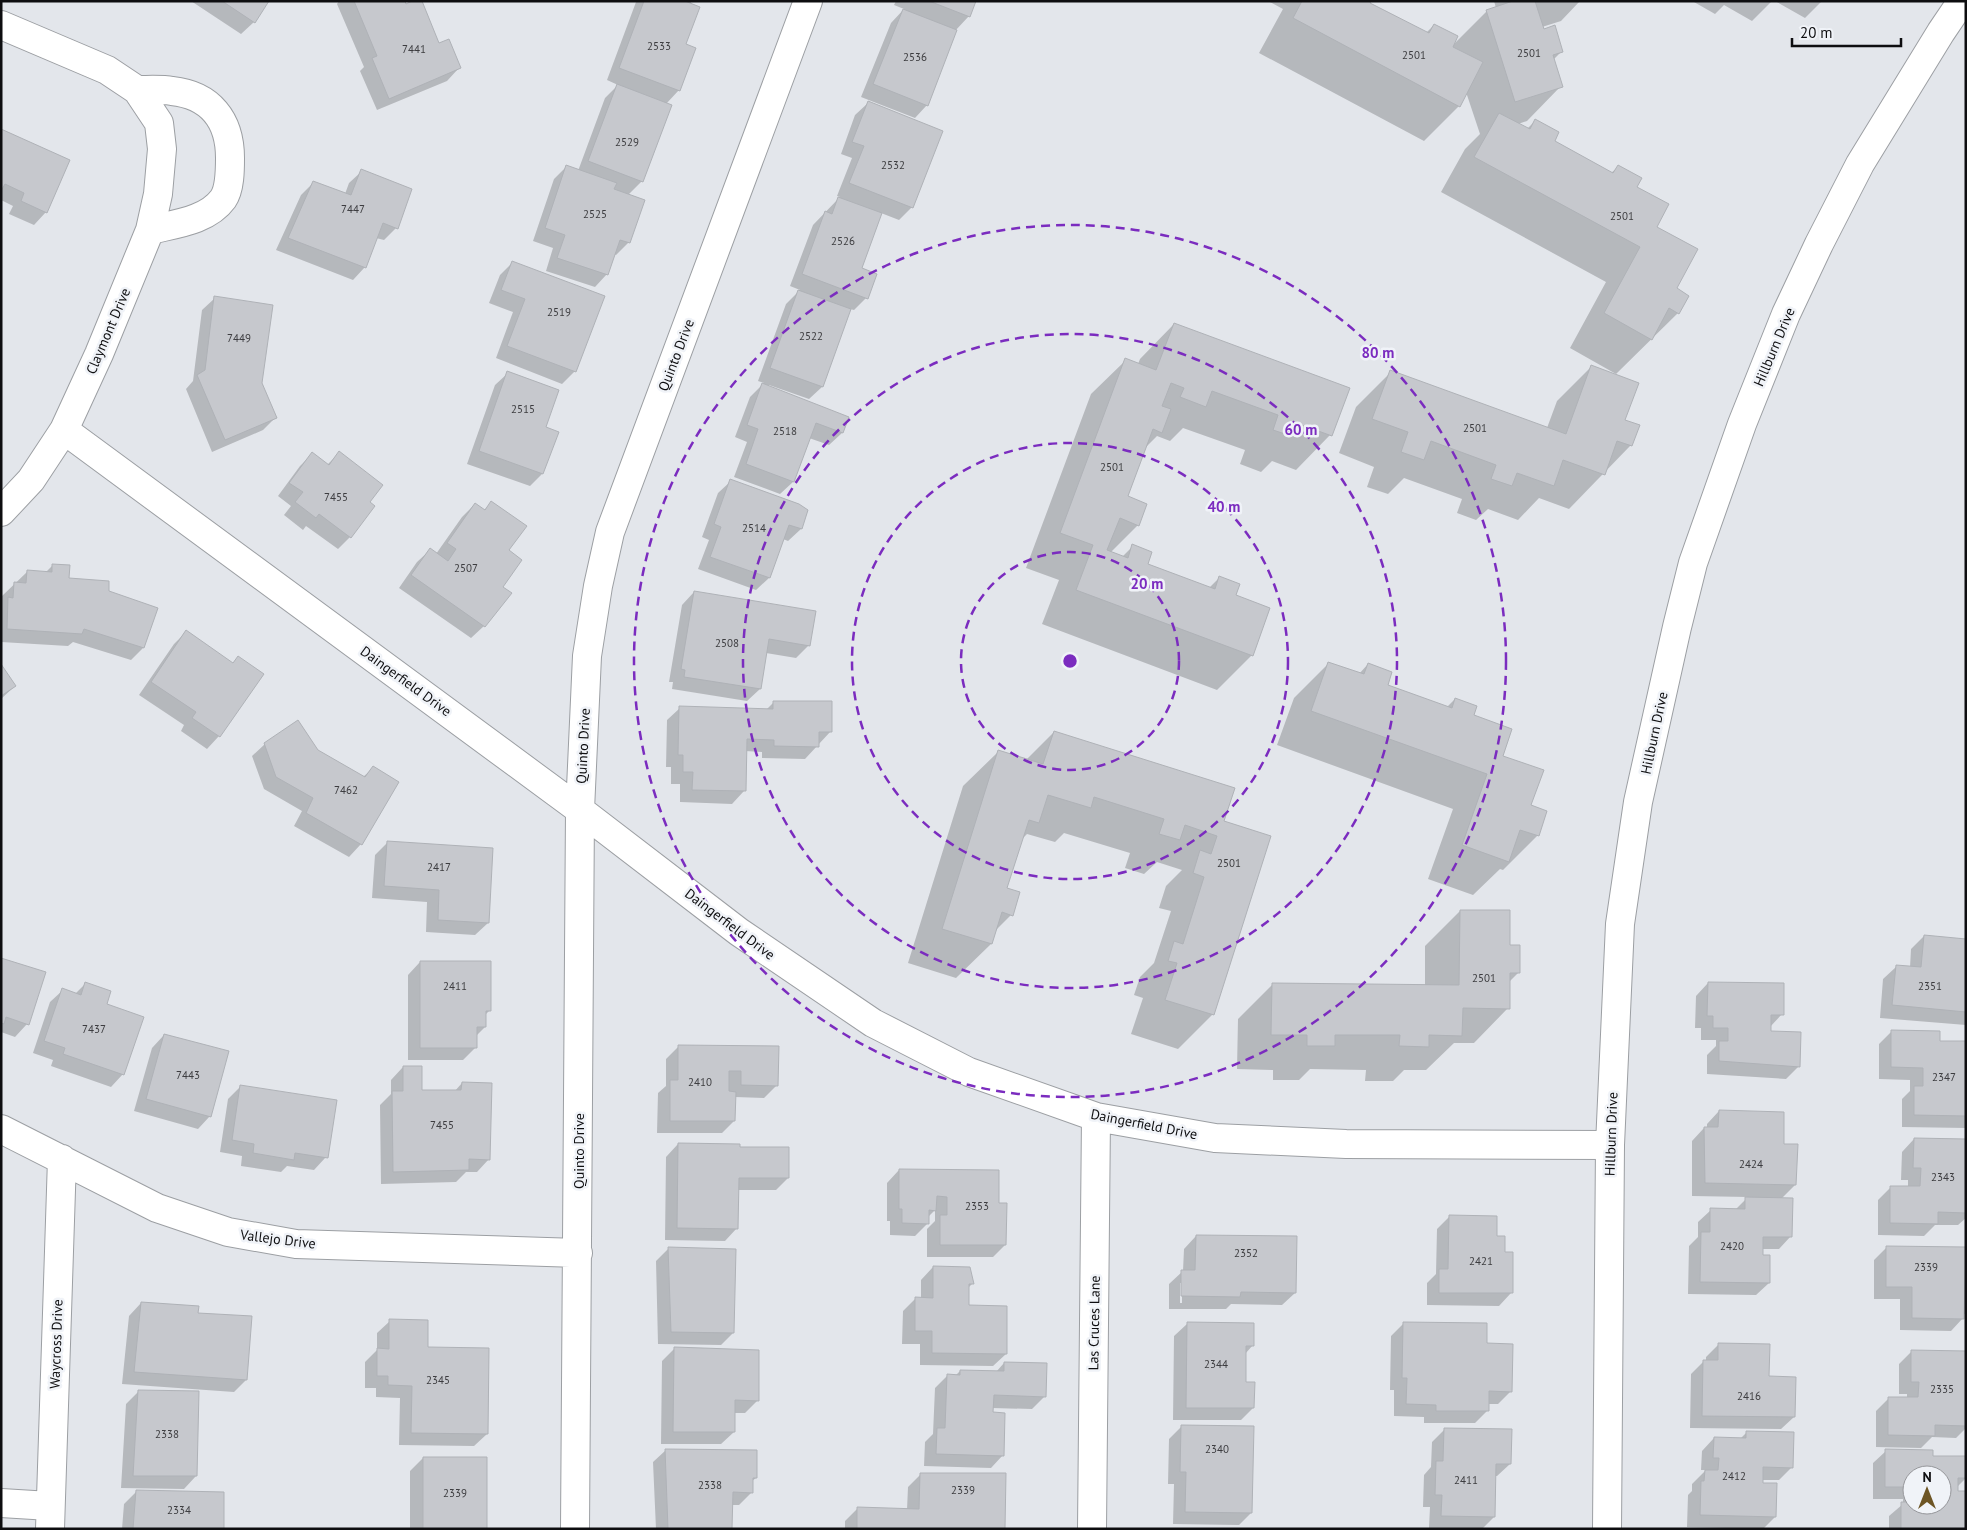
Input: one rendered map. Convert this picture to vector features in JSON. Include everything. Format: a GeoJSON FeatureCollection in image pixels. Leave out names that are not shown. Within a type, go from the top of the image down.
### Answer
{"type":"FeatureCollection","features":[{"type":"Feature","properties":{"kind":"street","name":"Quinto Drive"},"geometry":{"type":"LineString","coordinates":[[576,1529],[580,810],[587,656],[598,586],[610,532],[808,1]]}},
{"type":"Feature","properties":{"kind":"street","name":"Hillburn Drive"},"geometry":{"type":"LineString","coordinates":[[1607,1529],[1610,1145],[1620,924],[1638,802],[1676,627],[1693,562],[1742,424],[1786,314],[1860,164],[1962,1]]}},
{"type":"Feature","properties":{"kind":"street","name":"Claymont Drive"},"geometry":{"type":"LineString","coordinates":[[1,25],[107,70],[137,90],[159,123],[162,149],[158,194],[150,230],[99,354],[64,430]]}},
{"type":"Feature","properties":{"kind":"street"},"geometry":{"type":"LineString","coordinates":[[137,90],[172,91],[200,98],[220,116],[230,143],[230,174],[224,198],[211,209],[191,220],[150,230]]}},
{"type":"Feature","properties":{"kind":"street","name":"Daingerfield Drive"},"geometry":{"type":"LineString","coordinates":[[64,430],[580,810],[740,932],[873,1023],[969,1072],[1096,1117],[1215,1138],[1346,1144],[1610,1145]]}},
{"type":"Feature","properties":{"kind":"street"},"geometry":{"type":"LineString","coordinates":[[1,512],[31,480],[64,430]]}},
{"type":"Feature","properties":{"kind":"street","name":"Las Cruces Lane"},"geometry":{"type":"LineString","coordinates":[[1092,1529],[1096,1117]]}},
{"type":"Feature","properties":{"kind":"street","name":"Vallejo Drive"},"geometry":{"type":"LineString","coordinates":[[1,1129],[157,1208],[228,1232],[296,1244],[578,1253]]}},
{"type":"Feature","properties":{"kind":"street","name":"Waycross Drive"},"geometry":{"type":"LineString","coordinates":[[50,1517],[62,1159]]}},
{"type":"Feature","properties":{"kind":"street"},"geometry":{"type":"LineString","coordinates":[[1,1503],[50,1517]]}},
{"type":"Feature","properties":{"kind":"building"},"geometry":{"type":"Polygon","coordinates":[[[222,1],[269,1],[255,23],[222,1]]]}},
{"type":"Feature","properties":{"kind":"building"},"geometry":{"type":"Polygon","coordinates":[[[354,1],[405,1],[406,4],[412,1],[422,1],[439,43],[449,39],[461,68],[389,99],[372,58],[377,56],[354,1]]]}},
{"type":"Feature","properties":{"kind":"building"},"geometry":{"type":"Polygon","coordinates":[[[644,1],[685,1],[700,7],[686,44],[696,48],[680,91],[619,68],[644,1]]]}},
{"type":"Feature","properties":{"kind":"building"},"geometry":{"type":"Polygon","coordinates":[[[929,1],[976,1],[970,17],[929,1]]]}},
{"type":"Feature","properties":{"kind":"building"},"geometry":{"type":"Polygon","coordinates":[[[1302,1],[1371,1],[1370,3],[1429,33],[1434,24],[1458,36],[1453,47],[1483,62],[1460,107],[1293,18],[1302,1]]]}},
{"type":"Feature","properties":{"kind":"building"},"geometry":{"type":"Polygon","coordinates":[[[1513,1],[1535,1],[1544,29],[1555,25],[1563,52],[1553,55],[1563,87],[1515,102],[1486,10],[1513,1]]]}},
{"type":"Feature","properties":{"kind":"building"},"geometry":{"type":"Polygon","coordinates":[[[903,9],[957,30],[928,106],[873,84],[903,9]]]}},
{"type":"Feature","properties":{"kind":"building"},"geometry":{"type":"Polygon","coordinates":[[[617,84],[672,105],[643,182],[588,161],[617,84]]]}},
{"type":"Feature","properties":{"kind":"building"},"geometry":{"type":"Polygon","coordinates":[[[868,101],[943,131],[913,208],[849,183],[864,146],[852,142],[868,101]]]}},
{"type":"Feature","properties":{"kind":"building"},"geometry":{"type":"Polygon","coordinates":[[[1499,113],[1530,129],[1535,119],[1559,132],[1555,141],[1613,173],[1618,165],[1642,178],[1637,187],[1669,204],[1657,227],[1698,249],[1677,288],[1689,296],[1679,314],[1669,308],[1652,340],[1604,313],[1640,247],[1474,157],[1499,113]]]}},
{"type":"Feature","properties":{"kind":"building"},"geometry":{"type":"Polygon","coordinates":[[[1,129],[70,160],[47,213],[21,201],[24,193],[5,184],[1,191],[1,129]]]}},
{"type":"Feature","properties":{"kind":"building"},"geometry":{"type":"Polygon","coordinates":[[[566,165],[617,183],[614,189],[645,200],[630,243],[620,240],[608,275],[557,258],[565,235],[545,228],[566,165]]]}},
{"type":"Feature","properties":{"kind":"building"},"geometry":{"type":"Polygon","coordinates":[[[361,169],[412,189],[398,229],[383,223],[366,268],[288,238],[313,181],[351,195],[361,169]]]}},
{"type":"Feature","properties":{"kind":"building"},"geometry":{"type":"Polygon","coordinates":[[[838,197],[882,213],[862,268],[877,274],[868,299],[802,274],[825,211],[832,214],[838,197]]]}},
{"type":"Feature","properties":{"kind":"building"},"geometry":{"type":"Polygon","coordinates":[[[512,261],[605,296],[576,372],[507,346],[525,299],[501,290],[512,261]]]}},
{"type":"Feature","properties":{"kind":"building"},"geometry":{"type":"Polygon","coordinates":[[[798,290],[851,309],[823,387],[770,368],[798,290]]]}},
{"type":"Feature","properties":{"kind":"building"},"geometry":{"type":"Polygon","coordinates":[[[214,296],[273,305],[262,383],[277,418],[225,440],[197,375],[205,370],[214,296]]]}},
{"type":"Feature","properties":{"kind":"building"},"geometry":{"type":"Polygon","coordinates":[[[1174,323],[1350,388],[1332,436],[1302,425],[1297,438],[1273,430],[1278,415],[1212,391],[1206,407],[1180,397],[1184,388],[1171,383],[1162,406],[1171,409],[1162,433],[1153,429],[1128,496],[1147,504],[1139,526],[1120,518],[1107,550],[1128,558],[1132,544],[1152,552],[1148,564],[1215,589],[1219,576],[1240,584],[1236,595],[1270,608],[1253,656],[1076,590],[1093,545],[1060,533],[1125,358],[1156,370],[1174,323]]]}},
{"type":"Feature","properties":{"kind":"building"},"geometry":{"type":"Polygon","coordinates":[[[1591,365],[1639,383],[1625,420],[1640,425],[1632,446],[1617,441],[1605,475],[1563,460],[1554,486],[1517,473],[1512,486],[1491,479],[1496,465],[1431,441],[1424,460],[1401,452],[1408,432],[1372,419],[1390,370],[1566,434],[1591,365]]]}},
{"type":"Feature","properties":{"kind":"building"},"geometry":{"type":"Polygon","coordinates":[[[507,371],[559,390],[546,427],[559,432],[543,474],[479,451],[507,371]]]}},
{"type":"Feature","properties":{"kind":"building"},"geometry":{"type":"Polygon","coordinates":[[[762,383],[849,417],[843,433],[816,423],[794,482],[746,464],[758,429],[747,425],[762,383]]]}},
{"type":"Feature","properties":{"kind":"building"},"geometry":{"type":"Polygon","coordinates":[[[339,451],[383,485],[370,502],[375,506],[351,538],[319,514],[316,518],[295,502],[303,492],[289,483],[312,452],[329,465],[339,451]]]}},
{"type":"Feature","properties":{"kind":"building"},"geometry":{"type":"Polygon","coordinates":[[[730,479],[799,504],[808,510],[802,529],[789,525],[770,578],[710,557],[721,527],[714,524],[730,479]]]}},
{"type":"Feature","properties":{"kind":"building"},"geometry":{"type":"Polygon","coordinates":[[[491,501],[527,526],[509,550],[522,560],[503,587],[512,593],[485,627],[411,575],[430,548],[448,561],[456,549],[447,543],[475,503],[485,510],[491,501]]]}},
{"type":"Feature","properties":{"kind":"building"},"geometry":{"type":"Polygon","coordinates":[[[52,564],[70,565],[69,578],[109,581],[109,591],[158,608],[144,648],[84,629],[82,634],[7,629],[8,597],[13,598],[14,582],[26,583],[27,570],[52,572],[52,564]]]}},
{"type":"Feature","properties":{"kind":"building"},"geometry":{"type":"Polygon","coordinates":[[[694,591],[816,611],[810,646],[769,639],[761,689],[684,677],[685,670],[681,669],[694,591]]]}},
{"type":"Feature","properties":{"kind":"building"},"geometry":{"type":"Polygon","coordinates":[[[186,630],[233,663],[238,656],[264,674],[220,737],[192,718],[196,712],[151,682],[186,630]]]}},
{"type":"Feature","properties":{"kind":"building"},"geometry":{"type":"Polygon","coordinates":[[[1328,662],[1364,674],[1368,663],[1392,672],[1388,685],[1452,708],[1455,698],[1477,706],[1474,715],[1512,729],[1503,756],[1544,770],[1531,805],[1547,811],[1539,836],[1520,830],[1509,862],[1462,845],[1487,774],[1311,711],[1328,662]]]}},
{"type":"Feature","properties":{"kind":"building"},"geometry":{"type":"Polygon","coordinates":[[[1,664],[16,686],[1,696],[1,664]]]}},
{"type":"Feature","properties":{"kind":"building"},"geometry":{"type":"Polygon","coordinates":[[[773,701],[832,701],[832,732],[819,732],[819,747],[774,746],[774,740],[747,739],[746,791],[692,790],[693,772],[683,772],[683,755],[678,755],[679,706],[773,709],[773,701]]]}},
{"type":"Feature","properties":{"kind":"building"},"geometry":{"type":"Polygon","coordinates":[[[298,720],[318,750],[365,777],[373,766],[399,782],[362,845],[306,813],[313,798],[276,777],[264,743],[298,720]]]}},
{"type":"Feature","properties":{"kind":"building"},"geometry":{"type":"Polygon","coordinates":[[[1054,731],[1235,788],[1224,821],[1271,836],[1214,1015],[1165,1000],[1177,963],[1168,961],[1174,941],[1183,944],[1204,877],[1193,873],[1200,850],[1211,854],[1217,836],[1185,825],[1180,840],[1159,834],[1164,819],[1094,797],[1091,808],[1048,795],[1039,823],[1029,820],[1007,888],[1020,892],[1013,916],[1002,912],[992,944],[942,929],[998,750],[1043,764],[1054,731]]]}},
{"type":"Feature","properties":{"kind":"building"},"geometry":{"type":"Polygon","coordinates":[[[387,841],[493,848],[489,923],[438,920],[439,890],[384,886],[387,841]]]}},
{"type":"Feature","properties":{"kind":"building"},"geometry":{"type":"Polygon","coordinates":[[[1460,910],[1510,910],[1510,945],[1520,945],[1520,973],[1510,973],[1510,1009],[1463,1008],[1462,1036],[1429,1035],[1429,1047],[1399,1046],[1400,1035],[1335,1035],[1335,1046],[1307,1046],[1307,1035],[1271,1035],[1272,983],[1459,985],[1460,910]]]}},
{"type":"Feature","properties":{"kind":"building"},"geometry":{"type":"Polygon","coordinates":[[[1924,935],[1966,939],[1966,1012],[1892,1005],[1896,965],[1921,967],[1924,935]]]}},
{"type":"Feature","properties":{"kind":"building"},"geometry":{"type":"Polygon","coordinates":[[[1,958],[46,972],[29,1025],[6,1017],[4,1024],[1,1023],[1,958]]]}},
{"type":"Feature","properties":{"kind":"building"},"geometry":{"type":"Polygon","coordinates":[[[420,961],[491,961],[491,1011],[486,1011],[486,1027],[477,1027],[477,1048],[420,1048],[420,961]]]}},
{"type":"Feature","properties":{"kind":"building"},"geometry":{"type":"Polygon","coordinates":[[[85,982],[111,991],[107,1004],[144,1017],[124,1075],[63,1054],[65,1048],[44,1041],[62,988],[81,995],[85,982]]]}},
{"type":"Feature","properties":{"kind":"building"},"geometry":{"type":"Polygon","coordinates":[[[1708,982],[1784,983],[1784,1015],[1771,1015],[1771,1031],[1801,1032],[1800,1067],[1719,1061],[1719,1041],[1728,1041],[1728,1028],[1713,1028],[1713,1016],[1707,1016],[1708,982]]]}},
{"type":"Feature","properties":{"kind":"building"},"geometry":{"type":"Polygon","coordinates":[[[1891,1030],[1940,1031],[1940,1041],[1966,1041],[1966,1116],[1914,1115],[1914,1086],[1923,1086],[1923,1068],[1891,1067],[1891,1030]]]}},
{"type":"Feature","properties":{"kind":"building"},"geometry":{"type":"Polygon","coordinates":[[[164,1034],[229,1051],[211,1117],[146,1099],[164,1034]]]}},
{"type":"Feature","properties":{"kind":"building"},"geometry":{"type":"Polygon","coordinates":[[[678,1045],[779,1046],[778,1086],[741,1085],[741,1071],[729,1071],[729,1091],[736,1092],[735,1121],[670,1121],[670,1080],[678,1080],[678,1045]]]}},
{"type":"Feature","properties":{"kind":"building"},"geometry":{"type":"Polygon","coordinates":[[[403,1066],[422,1066],[422,1090],[461,1090],[462,1082],[492,1083],[490,1160],[469,1159],[469,1170],[393,1172],[392,1091],[403,1091],[403,1066]]]}},
{"type":"Feature","properties":{"kind":"building"},"geometry":{"type":"Polygon","coordinates":[[[240,1085],[337,1100],[328,1158],[295,1153],[294,1160],[253,1153],[254,1144],[232,1140],[240,1085]]]}},
{"type":"Feature","properties":{"kind":"building"},"geometry":{"type":"Polygon","coordinates":[[[1719,1110],[1784,1112],[1784,1144],[1798,1144],[1796,1185],[1705,1183],[1704,1127],[1718,1127],[1719,1110]]]}},
{"type":"Feature","properties":{"kind":"building"},"geometry":{"type":"Polygon","coordinates":[[[1914,1138],[1966,1139],[1966,1213],[1938,1212],[1938,1224],[1890,1223],[1890,1186],[1920,1186],[1921,1168],[1913,1168],[1914,1138]]]}},
{"type":"Feature","properties":{"kind":"building"},"geometry":{"type":"Polygon","coordinates":[[[678,1143],[740,1144],[740,1147],[789,1147],[789,1178],[739,1178],[738,1229],[677,1228],[678,1143]]]}},
{"type":"Feature","properties":{"kind":"building"},"geometry":{"type":"Polygon","coordinates":[[[899,1169],[999,1170],[999,1203],[1007,1203],[1006,1245],[940,1245],[940,1215],[947,1215],[947,1197],[937,1196],[936,1211],[929,1210],[929,1224],[902,1223],[902,1209],[899,1209],[899,1169]]]}},
{"type":"Feature","properties":{"kind":"building"},"geometry":{"type":"Polygon","coordinates":[[[1745,1197],[1793,1198],[1792,1237],[1763,1237],[1763,1255],[1770,1255],[1770,1283],[1700,1282],[1701,1232],[1710,1232],[1710,1208],[1745,1209],[1745,1197]]]}},
{"type":"Feature","properties":{"kind":"building"},"geometry":{"type":"Polygon","coordinates":[[[1449,1215],[1497,1216],[1497,1236],[1505,1236],[1505,1252],[1513,1252],[1513,1293],[1439,1293],[1439,1269],[1448,1269],[1449,1215]]]}},
{"type":"Feature","properties":{"kind":"building"},"geometry":{"type":"Polygon","coordinates":[[[1196,1235],[1297,1236],[1296,1293],[1241,1292],[1240,1297],[1181,1296],[1181,1270],[1195,1270],[1196,1235]]]}},
{"type":"Feature","properties":{"kind":"building"},"geometry":{"type":"Polygon","coordinates":[[[1886,1246],[1966,1247],[1964,1319],[1912,1318],[1912,1287],[1886,1287],[1886,1246]]]}},
{"type":"Feature","properties":{"kind":"building"},"geometry":{"type":"Polygon","coordinates":[[[668,1247],[736,1249],[734,1333],[671,1332],[668,1247]]]}},
{"type":"Feature","properties":{"kind":"building"},"geometry":{"type":"Polygon","coordinates":[[[933,1266],[970,1267],[974,1284],[969,1284],[969,1305],[1007,1306],[1007,1354],[932,1353],[932,1331],[915,1331],[915,1297],[933,1298],[933,1266]]]}},
{"type":"Feature","properties":{"kind":"building"},"geometry":{"type":"Polygon","coordinates":[[[141,1302],[199,1306],[198,1313],[252,1316],[247,1380],[134,1372],[141,1302]]]}},
{"type":"Feature","properties":{"kind":"building"},"geometry":{"type":"Polygon","coordinates":[[[389,1319],[428,1320],[428,1347],[489,1348],[488,1434],[411,1433],[412,1386],[388,1385],[388,1376],[377,1376],[377,1348],[389,1349],[389,1319]]]}},
{"type":"Feature","properties":{"kind":"building"},"geometry":{"type":"Polygon","coordinates":[[[1187,1322],[1254,1323],[1254,1346],[1246,1346],[1246,1382],[1255,1382],[1254,1408],[1186,1408],[1187,1322]]]}},
{"type":"Feature","properties":{"kind":"building"},"geometry":{"type":"Polygon","coordinates":[[[1403,1322],[1487,1323],[1487,1343],[1513,1344],[1512,1392],[1489,1391],[1489,1411],[1436,1411],[1436,1405],[1406,1404],[1407,1378],[1402,1378],[1403,1322]]]}},
{"type":"Feature","properties":{"kind":"building"},"geometry":{"type":"Polygon","coordinates":[[[1718,1343],[1770,1344],[1769,1376],[1796,1377],[1795,1417],[1702,1416],[1703,1360],[1718,1360],[1718,1343]]]}},
{"type":"Feature","properties":{"kind":"building"},"geometry":{"type":"Polygon","coordinates":[[[674,1347],[759,1350],[759,1401],[735,1400],[735,1432],[673,1432],[674,1347]]]}},
{"type":"Feature","properties":{"kind":"building"},"geometry":{"type":"Polygon","coordinates":[[[1911,1350],[1966,1351],[1966,1426],[1935,1425],[1935,1436],[1888,1435],[1888,1397],[1918,1397],[1919,1382],[1911,1382],[1911,1350]]]}},
{"type":"Feature","properties":{"kind":"building"},"geometry":{"type":"Polygon","coordinates":[[[1004,1362],[1047,1363],[1046,1397],[994,1395],[993,1412],[1005,1413],[1004,1456],[936,1454],[937,1428],[945,1428],[947,1374],[960,1375],[960,1370],[1004,1371],[1004,1362]]]}},
{"type":"Feature","properties":{"kind":"building"},"geometry":{"type":"Polygon","coordinates":[[[138,1390],[199,1391],[197,1476],[133,1476],[138,1390]]]}},
{"type":"Feature","properties":{"kind":"building"},"geometry":{"type":"Polygon","coordinates":[[[1181,1425],[1254,1426],[1252,1513],[1185,1512],[1186,1472],[1180,1472],[1181,1425]]]}},
{"type":"Feature","properties":{"kind":"building"},"geometry":{"type":"Polygon","coordinates":[[[1444,1428],[1512,1429],[1511,1464],[1496,1464],[1495,1517],[1441,1516],[1442,1495],[1435,1495],[1436,1461],[1443,1461],[1444,1428]]]}},
{"type":"Feature","properties":{"kind":"building"},"geometry":{"type":"Polygon","coordinates":[[[1746,1431],[1794,1432],[1793,1468],[1763,1467],[1763,1483],[1777,1483],[1776,1517],[1700,1515],[1701,1481],[1704,1481],[1705,1470],[1718,1470],[1719,1458],[1713,1458],[1714,1437],[1746,1438],[1746,1431]]]}},
{"type":"Feature","properties":{"kind":"building"},"geometry":{"type":"Polygon","coordinates":[[[665,1449],[757,1450],[757,1478],[753,1478],[753,1493],[733,1492],[732,1529],[668,1529],[665,1449]]]}},
{"type":"Feature","properties":{"kind":"building"},"geometry":{"type":"Polygon","coordinates":[[[1885,1449],[1933,1450],[1933,1456],[1966,1456],[1966,1478],[1958,1478],[1958,1491],[1966,1491],[1966,1529],[1901,1529],[1901,1502],[1902,1515],[1952,1515],[1952,1465],[1902,1465],[1902,1487],[1885,1487],[1885,1449]]]}},
{"type":"Feature","properties":{"kind":"building"},"geometry":{"type":"Polygon","coordinates":[[[423,1457],[487,1457],[487,1529],[423,1529],[423,1457]]]}},
{"type":"Feature","properties":{"kind":"building"},"geometry":{"type":"Polygon","coordinates":[[[920,1473],[1006,1473],[1005,1529],[857,1529],[857,1507],[919,1509],[920,1473]]]}},
{"type":"Feature","properties":{"kind":"building"},"geometry":{"type":"Polygon","coordinates":[[[136,1490],[224,1492],[224,1529],[133,1529],[136,1490]]]}}]}
